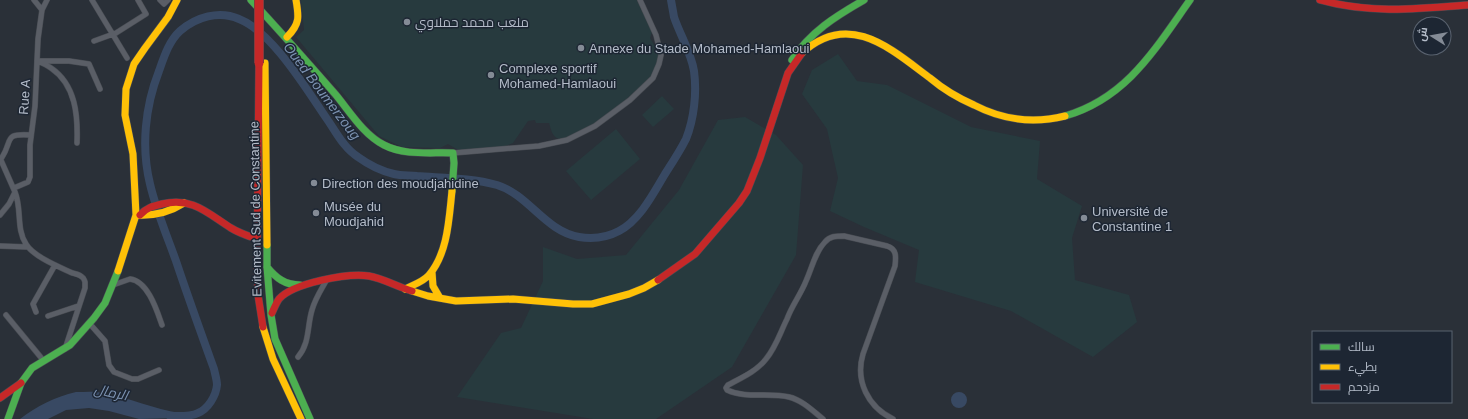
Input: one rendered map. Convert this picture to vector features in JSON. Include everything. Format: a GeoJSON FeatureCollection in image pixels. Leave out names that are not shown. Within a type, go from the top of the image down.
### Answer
{"type":"FeatureCollection","features":[{"type":"Feature","properties":{"kind":"main road"},"geometry":{"type":"LineString","coordinates":[[143,213],[132,147],[124,115],[128,81],[135,63],[167,18],[177,0]]}},
{"type":"Feature","properties":{"kind":"main road"},"geometry":{"type":"LineString","coordinates":[[251,0],[287,37],[355,118],[368,132],[384,145],[400,150],[453,153],[454,163],[445,243],[432,272],[433,289],[440,298]]}},
{"type":"Feature","properties":{"kind":"main road"},"geometry":{"type":"LineString","coordinates":[[259,0],[262,63]]}},
{"type":"Feature","properties":{"kind":"main road"},"geometry":{"type":"LineString","coordinates":[[262,63],[265,0]]}},
{"type":"Feature","properties":{"kind":"main road"},"geometry":{"type":"LineString","coordinates":[[287,37],[297,28],[300,19],[296,0]]}},
{"type":"Feature","properties":{"kind":"main road"},"geometry":{"type":"LineString","coordinates":[[266,267],[282,282],[293,285],[309,284],[358,275],[370,276],[405,289],[456,301],[513,299],[572,304],[592,304],[629,294],[644,288],[669,274],[695,254],[730,216],[747,190],[760,158],[792,60],[797,51],[813,33],[829,20],[864,0]]}},
{"type":"Feature","properties":{"kind":"main road"},"geometry":{"type":"LineString","coordinates":[[788,73],[803,52],[821,39],[834,35],[857,35],[869,38],[884,45],[938,84],[982,109],[997,115],[1018,120],[1056,118],[1089,108],[1124,84],[1136,71],[1190,0]]}},
{"type":"Feature","properties":{"kind":"main road"},"geometry":{"type":"LineString","coordinates":[[1320,0],[1348,8],[1380,11],[1402,11],[1468,4]]}},
{"type":"Feature","properties":{"kind":"main road","name":"Evitement Sud de Constantine"},"geometry":{"type":"LineString","coordinates":[[262,63],[257,284],[262,322],[273,356],[300,419]]}},
{"type":"Feature","properties":{"kind":"main road","name":"Evitement Sud de Constantine"},"geometry":{"type":"LineString","coordinates":[[262,63],[266,267],[271,315],[275,339],[310,419]]}},
{"type":"Feature","properties":{"kind":"main road"},"geometry":{"type":"LineString","coordinates":[[8,419],[21,383],[32,368],[43,360],[65,349],[79,337],[105,303],[113,285],[135,221],[143,213],[172,205],[178,201],[200,207],[239,232],[257,239]]}},
{"type":"Feature","properties":{"kind":"main road"},"geometry":{"type":"LineString","coordinates":[[405,289],[418,283],[432,272]]}},
{"type":"Feature","properties":{"kind":"main road"},"geometry":{"type":"LineString","coordinates":[[271,315],[274,307],[283,295],[289,291],[309,284]]}},
{"type":"Feature","properties":{"kind":"main road"},"geometry":{"type":"LineString","coordinates":[[0,398],[21,383]]}},
{"type":"Feature","properties":{"kind":"street"},"geometry":{"type":"LineString","coordinates":[[34,0],[42,10]]}},
{"type":"Feature","properties":{"kind":"street","name":"Rue A"},"geometry":{"type":"LineString","coordinates":[[15,190],[28,182],[30,177],[30,145],[35,106],[38,39],[42,10],[47,0]]}},
{"type":"Feature","properties":{"kind":"street"},"geometry":{"type":"LineString","coordinates":[[92,0],[114,34],[127,58]]}},
{"type":"Feature","properties":{"kind":"street"},"geometry":{"type":"LineString","coordinates":[[94,41],[114,34],[146,14],[138,0]]}},
{"type":"Feature","properties":{"kind":"street"},"geometry":{"type":"LineString","coordinates":[[160,0],[164,4],[168,0]]}},
{"type":"Feature","properties":{"kind":"street"},"geometry":{"type":"LineString","coordinates":[[453,153],[538,146],[567,140],[595,126],[630,100],[653,78],[661,55],[656,35],[640,0]]}},
{"type":"Feature","properties":{"kind":"street"},"geometry":{"type":"LineString","coordinates":[[37,61],[69,61],[89,64],[100,89]]}},
{"type":"Feature","properties":{"kind":"street"},"geometry":{"type":"LineString","coordinates":[[37,61],[51,68],[66,82],[75,104],[78,122],[77,143]]}},
{"type":"Feature","properties":{"kind":"street"},"geometry":{"type":"LineString","coordinates":[[31,135],[17,134],[12,136],[9,140],[5,153],[1,158],[15,190],[19,204],[20,225],[24,240],[28,247],[55,265],[80,275],[84,279],[86,285],[65,349]]}},
{"type":"Feature","properties":{"kind":"street"},"geometry":{"type":"LineString","coordinates":[[0,215],[9,204],[15,190]]}},
{"type":"Feature","properties":{"kind":"street"},"geometry":{"type":"LineString","coordinates":[[823,419],[797,400],[789,397],[735,394],[726,388],[756,369],[766,360],[803,288],[820,248],[830,238],[841,236],[890,247],[896,254],[895,266],[860,366],[862,381],[868,397],[879,410],[893,419]]}},
{"type":"Feature","properties":{"kind":"street"},"geometry":{"type":"LineString","coordinates":[[0,246],[28,247]]}},
{"type":"Feature","properties":{"kind":"street"},"geometry":{"type":"LineString","coordinates":[[36,312],[33,304],[55,265]]}},
{"type":"Feature","properties":{"kind":"street"},"geometry":{"type":"LineString","coordinates":[[113,285],[130,279],[139,282],[153,301],[162,325]]}},
{"type":"Feature","properties":{"kind":"street"},"geometry":{"type":"LineString","coordinates":[[298,357],[307,343],[314,302],[326,281]]}},
{"type":"Feature","properties":{"kind":"street"},"geometry":{"type":"LineString","coordinates":[[48,316],[78,306]]}},
{"type":"Feature","properties":{"kind":"street"},"geometry":{"type":"LineString","coordinates":[[6,315],[43,360]]}},
{"type":"Feature","properties":{"kind":"street"},"geometry":{"type":"LineString","coordinates":[[90,324],[105,341],[109,365],[114,372],[132,379],[138,379],[159,370]]}},
{"type":"Feature","properties":{"kind":"green space","name":"Complexe sportif Mohamed-Hamlaoui"},"geometry":{"type":"Polygon","coordinates":[[[301,0],[637,0],[652,32],[650,38],[658,53],[659,60],[657,69],[653,75],[637,91],[588,129],[571,138],[564,139],[555,137],[549,123],[536,123],[535,120],[528,121],[513,143],[500,148],[460,151],[448,144],[440,148],[402,147],[379,136],[296,37],[304,30],[301,0]]]}},
{"type":"Feature","properties":{"kind":"green space"},"geometry":{"type":"Polygon","coordinates":[[[838,54],[857,81],[887,85],[971,127],[1040,141],[1037,179],[1082,206],[1072,238],[1075,280],[1129,295],[1137,322],[1093,357],[1011,311],[915,282],[919,250],[830,211],[838,178],[827,129],[802,94],[812,70],[838,54]]]}},
{"type":"Feature","properties":{"kind":"green space"},"geometry":{"type":"Polygon","coordinates":[[[662,96],[674,109],[653,127],[642,115],[662,96]]]}},
{"type":"Feature","properties":{"kind":"green space"},"geometry":{"type":"Polygon","coordinates":[[[745,117],[776,135],[803,165],[796,255],[732,367],[656,419],[593,419],[457,397],[501,333],[521,328],[543,281],[543,247],[577,259],[626,255],[679,190],[718,120],[745,117]]]}},
{"type":"Feature","properties":{"kind":"green space"},"geometry":{"type":"Polygon","coordinates":[[[616,129],[640,159],[591,200],[566,171],[616,129]]]}},
{"type":"Feature","properties":{"kind":"water"},"geometry":{"type":"Polygon","coordinates":[[[76,392],[97,392],[114,395],[180,413],[179,418],[139,419],[109,411],[89,408],[66,410],[48,419],[20,419],[46,402],[76,392]]]}},
{"type":"Feature","properties":{"kind":"water"},"geometry":{"type":"Polygon","coordinates":[[[956,392],[962,392],[967,397],[965,406],[962,408],[956,408],[951,403],[951,397],[956,392]]]}},
{"type":"Feature","properties":{"kind":"waterway","name":"Oued Boumerzoug"},"geometry":{"type":"LineString","coordinates":[[170,416],[188,416],[202,411],[211,402],[217,385],[214,369],[155,203],[147,170],[145,141],[150,99],[167,50],[176,35],[186,26],[208,16],[216,15],[231,16],[252,26],[277,49],[289,64],[345,146],[366,163],[397,175],[468,180],[497,185],[519,196],[556,228],[579,237],[594,238],[604,237],[619,231],[627,226],[640,213],[679,152],[689,131],[695,97],[694,71],[693,64],[674,17],[671,0]]}},
{"type":"Feature","properties":{"kind":"traffic: fast"},"geometry":{"type":"LineString","coordinates":[[251,0],[336,95],[358,123],[377,141],[401,151],[418,153],[453,153],[454,163],[452,191]]}},
{"type":"Feature","properties":{"kind":"traffic: fast"},"geometry":{"type":"LineString","coordinates":[[792,60],[815,33],[843,12],[864,0]]}},
{"type":"Feature","properties":{"kind":"traffic: fast"},"geometry":{"type":"LineString","coordinates":[[1065,116],[1087,108],[1106,97],[1123,84],[1138,70],[1190,0]]}},
{"type":"Feature","properties":{"kind":"traffic: fast"},"geometry":{"type":"LineString","coordinates":[[267,245],[267,267],[271,315],[275,339],[310,419]]}},
{"type":"Feature","properties":{"kind":"traffic: fast"},"geometry":{"type":"LineString","coordinates":[[267,267],[281,280],[290,284],[300,285]]}},
{"type":"Feature","properties":{"kind":"traffic: fast"},"geometry":{"type":"LineString","coordinates":[[8,419],[21,383],[32,368],[70,345],[94,318],[105,303],[118,271]]}},
{"type":"Feature","properties":{"kind":"traffic: slow"},"geometry":{"type":"LineString","coordinates":[[118,271],[136,215],[133,154],[125,115],[126,89],[134,64],[168,17],[177,0]]}},
{"type":"Feature","properties":{"kind":"traffic: slow"},"geometry":{"type":"LineString","coordinates":[[287,37],[298,20],[296,0]]}},
{"type":"Feature","properties":{"kind":"traffic: slow"},"geometry":{"type":"LineString","coordinates":[[802,53],[819,41],[836,35],[853,34],[869,38],[885,46],[945,90],[985,110],[1007,117],[1030,120],[1041,120],[1065,116]]}},
{"type":"Feature","properties":{"kind":"traffic: slow"},"geometry":{"type":"LineString","coordinates":[[265,63],[267,245]]}},
{"type":"Feature","properties":{"kind":"traffic: slow"},"geometry":{"type":"LineString","coordinates":[[405,289],[427,277],[440,256],[444,246],[452,191]]}},
{"type":"Feature","properties":{"kind":"traffic: slow"},"geometry":{"type":"LineString","coordinates":[[136,215],[161,213],[184,203]]}},
{"type":"Feature","properties":{"kind":"traffic: slow"},"geometry":{"type":"LineString","coordinates":[[432,272],[433,286],[440,298]]}},
{"type":"Feature","properties":{"kind":"traffic: slow"},"geometry":{"type":"LineString","coordinates":[[412,291],[428,296],[456,301],[513,299],[573,304],[592,304],[629,294],[658,280]]}},
{"type":"Feature","properties":{"kind":"traffic: slow"},"geometry":{"type":"LineString","coordinates":[[263,327],[273,359],[301,419]]}},
{"type":"Feature","properties":{"kind":"traffic: jam"},"geometry":{"type":"LineString","coordinates":[[259,0],[259,63]]}},
{"type":"Feature","properties":{"kind":"traffic: jam"},"geometry":{"type":"LineString","coordinates":[[1320,0],[1375,9],[1412,9],[1468,5]]}},
{"type":"Feature","properties":{"kind":"traffic: jam"},"geometry":{"type":"LineString","coordinates":[[658,280],[695,254],[739,203],[747,191],[760,158],[788,73],[802,53]]}},
{"type":"Feature","properties":{"kind":"traffic: jam"},"geometry":{"type":"LineString","coordinates":[[259,63],[257,270],[258,295],[263,327]]}},
{"type":"Feature","properties":{"kind":"traffic: jam"},"geometry":{"type":"LineString","coordinates":[[140,215],[147,209],[162,204],[173,202],[182,203],[199,208],[234,230],[257,239]]}},
{"type":"Feature","properties":{"kind":"traffic: jam"},"geometry":{"type":"LineString","coordinates":[[272,313],[279,299],[286,293],[296,288],[321,280],[359,275],[369,276],[412,291]]}},
{"type":"Feature","properties":{"kind":"traffic: jam"},"geometry":{"type":"LineString","coordinates":[[0,398],[21,383]]}},
{"type":"Feature","properties":{"kind":"place","name":"ملعب محمد حملاوي"},"geometry":{"type":"Point","coordinates":[407,22]}},
{"type":"Feature","properties":{"kind":"place","name":"Annexe du Stade Mohamed-Hamlaoui"},"geometry":{"type":"Point","coordinates":[581,48]}},
{"type":"Feature","properties":{"kind":"place","name":"Complexe sportif Mohamed-Hamlaoui"},"geometry":{"type":"Point","coordinates":[491,75]}},
{"type":"Feature","properties":{"kind":"place","name":"Direction des moudjahidine"},"geometry":{"type":"Point","coordinates":[314,183]}},
{"type":"Feature","properties":{"kind":"place","name":"Musée du Moudjahid"},"geometry":{"type":"Point","coordinates":[316,213]}},
{"type":"Feature","properties":{"kind":"place","name":"Université de Constantine 1"},"geometry":{"type":"Point","coordinates":[1084,218]}},
{"type":"Feature","properties":{"kind":"water label","name":"الرمال"},"geometry":{"type":"Point","coordinates":[111,392]}}]}
